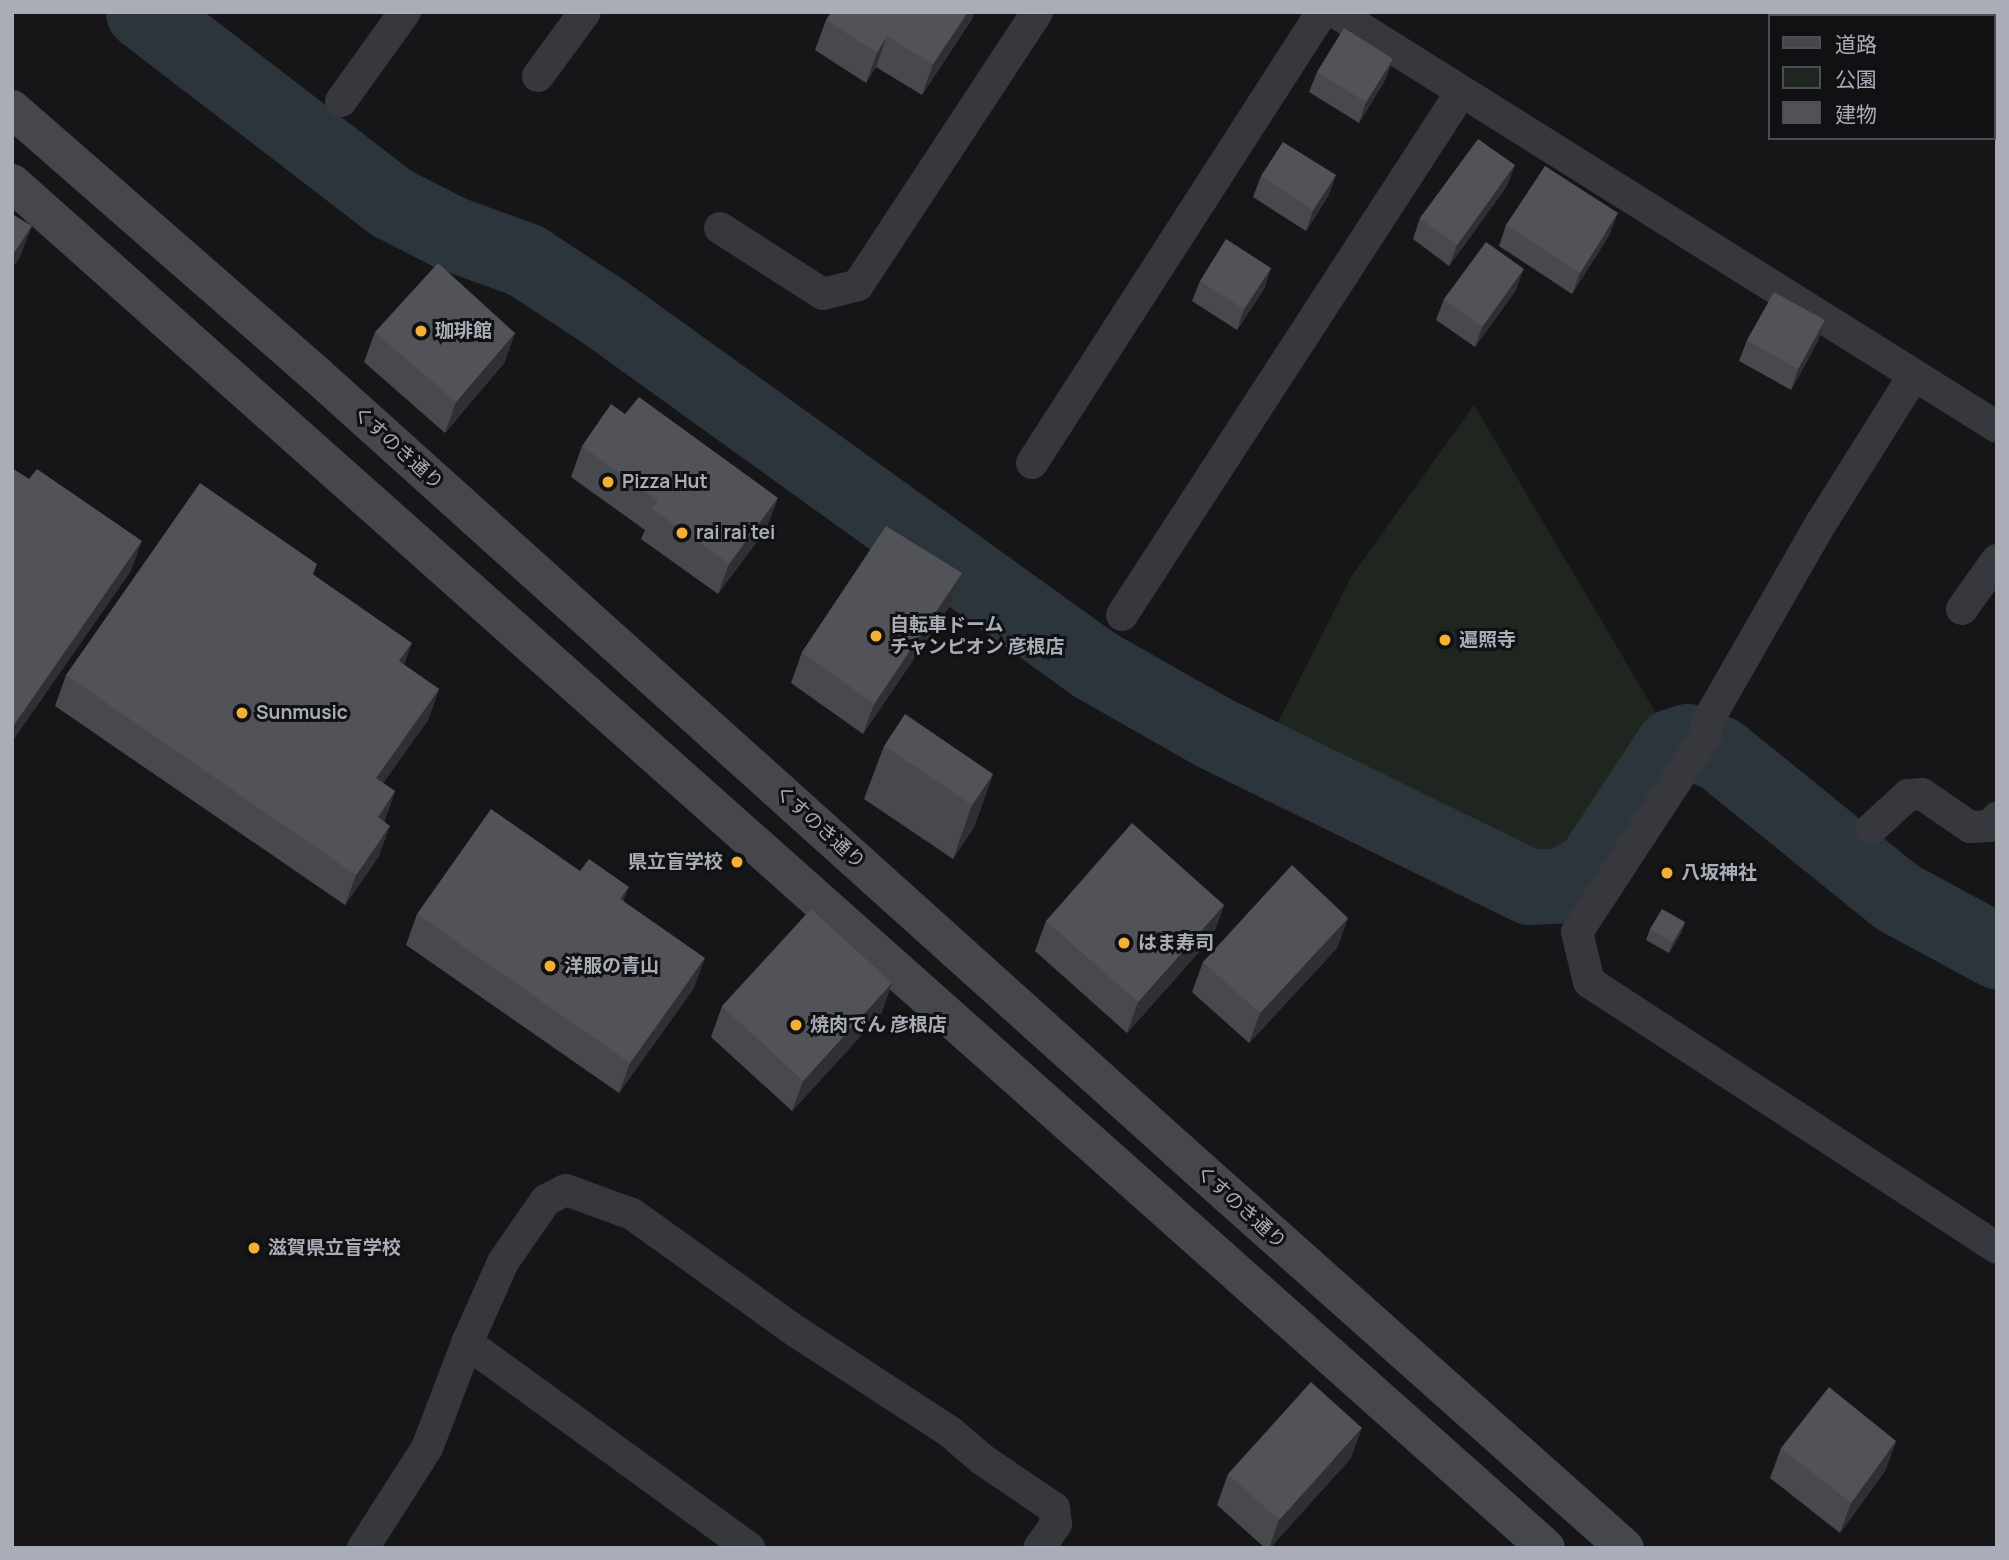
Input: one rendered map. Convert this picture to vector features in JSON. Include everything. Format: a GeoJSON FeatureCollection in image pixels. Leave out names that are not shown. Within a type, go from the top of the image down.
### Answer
{"type":"FeatureCollection","features":[{"type":"Feature","properties":{"kind":"main road","name":"くすのき通り"},"geometry":{"type":"LineString","coordinates":[[12,109],[318,376],[1189,1161],[1625,1548]]}},
{"type":"Feature","properties":{"kind":"main road"},"geometry":{"type":"LineString","coordinates":[[12,183],[1546,1548]]}},
{"type":"Feature","properties":{"kind":"street"},"geometry":{"type":"LineString","coordinates":[[341,101],[405,12]]}},
{"type":"Feature","properties":{"kind":"street"},"geometry":{"type":"LineString","coordinates":[[538,76],[585,12]]}},
{"type":"Feature","properties":{"kind":"street"},"geometry":{"type":"LineString","coordinates":[[720,228],[823,294],[858,285],[1037,12]]}},
{"type":"Feature","properties":{"kind":"street"},"geometry":{"type":"LineString","coordinates":[[1032,463],[1322,12]]}},
{"type":"Feature","properties":{"kind":"street"},"geometry":{"type":"LineString","coordinates":[[1352,17],[1460,94],[1997,427]]}},
{"type":"Feature","properties":{"kind":"street"},"geometry":{"type":"LineString","coordinates":[[1122,615],[1460,94]]}},
{"type":"Feature","properties":{"kind":"street"},"geometry":{"type":"LineString","coordinates":[[1913,375],[1821,523],[1707,722],[1698,748],[1577,932],[1589,982],[1997,1248]]}},
{"type":"Feature","properties":{"kind":"street"},"geometry":{"type":"LineString","coordinates":[[1962,609],[1997,560]]}},
{"type":"Feature","properties":{"kind":"street"},"geometry":{"type":"LineString","coordinates":[[1871,829],[1908,795],[1922,794],[1970,827],[1990,826],[1997,818]]}},
{"type":"Feature","properties":{"kind":"street"},"geometry":{"type":"LineString","coordinates":[[375,1543],[427,1448],[467,1343],[503,1262],[547,1200],[566,1191],[583,1194],[632,1213],[797,1332],[949,1431],[983,1460],[1054,1508],[1056,1524],[1039,1548]]}},
{"type":"Feature","properties":{"kind":"street"},"geometry":{"type":"LineString","coordinates":[[467,1343],[749,1548]]}},
{"type":"Feature","properties":{"kind":"green space"},"geometry":{"type":"Polygon","coordinates":[[[1474,405],[1672,740],[1649,744],[1580,866],[1559,874],[1540,875],[1267,744],[1351,577],[1474,405]]]}},
{"type":"Feature","properties":{"kind":"building"},"geometry":{"type":"Polygon","coordinates":[[[831,12],[968,12],[933,64],[887,36],[877,53],[826,20],[831,12]]]}},
{"type":"Feature","properties":{"kind":"building"},"geometry":{"type":"Polygon","coordinates":[[[1344,28],[1393,59],[1366,102],[1317,72],[1344,28]]]}},
{"type":"Feature","properties":{"kind":"building"},"geometry":{"type":"Polygon","coordinates":[[[1478,139],[1515,165],[1457,245],[1420,218],[1478,139]]]}},
{"type":"Feature","properties":{"kind":"building"},"geometry":{"type":"Polygon","coordinates":[[[1283,142],[1336,175],[1313,210],[1261,176],[1283,142]]]}},
{"type":"Feature","properties":{"kind":"building"},"geometry":{"type":"Polygon","coordinates":[[[1545,166],[1618,213],[1580,273],[1506,225],[1545,166]]]}},
{"type":"Feature","properties":{"kind":"building"},"geometry":{"type":"Polygon","coordinates":[[[12,214],[32,226],[12,256],[12,214]]]}},
{"type":"Feature","properties":{"kind":"building"},"geometry":{"type":"Polygon","coordinates":[[[1226,239],[1271,268],[1244,309],[1200,281],[1226,239]]]}},
{"type":"Feature","properties":{"kind":"building"},"geometry":{"type":"Polygon","coordinates":[[[1486,242],[1524,269],[1482,327],[1444,299],[1486,242]]]}},
{"type":"Feature","properties":{"kind":"building"},"geometry":{"type":"Polygon","coordinates":[[[438,263],[515,333],[456,402],[375,332],[438,263]]]}},
{"type":"Feature","properties":{"kind":"building"},"geometry":{"type":"Polygon","coordinates":[[[1774,292],[1825,320],[1798,369],[1747,340],[1774,292]]]}},
{"type":"Feature","properties":{"kind":"building"},"geometry":{"type":"Polygon","coordinates":[[[639,397],[778,498],[729,564],[652,509],[658,501],[582,446],[611,404],[625,414],[639,397]]]}},
{"type":"Feature","properties":{"kind":"building"},"geometry":{"type":"Polygon","coordinates":[[[12,468],[29,479],[37,469],[142,541],[12,728],[12,468]]]}},
{"type":"Feature","properties":{"kind":"building","name":"Sunmusic"},"geometry":{"type":"Polygon","coordinates":[[[200,483],[317,564],[311,573],[412,643],[399,661],[439,689],[376,778],[395,791],[378,817],[390,826],[356,875],[66,675],[200,483]]]}},
{"type":"Feature","properties":{"kind":"building","name":"自転車ドーム チャンピオン 彦根店"},"geometry":{"type":"Polygon","coordinates":[[[886,526],[962,573],[874,704],[802,652],[886,526]]]}},
{"type":"Feature","properties":{"kind":"building"},"geometry":{"type":"Polygon","coordinates":[[[905,714],[993,774],[972,805],[884,746],[905,714]]]}},
{"type":"Feature","properties":{"kind":"building","name":"洋服の青山"},"geometry":{"type":"Polygon","coordinates":[[[491,809],[705,958],[630,1063],[417,914],[491,809]]]}},
{"type":"Feature","properties":{"kind":"building","name":"はま寿司"},"geometry":{"type":"Polygon","coordinates":[[[1132,823],[1224,905],[1138,1002],[1046,921],[1132,823]]]}},
{"type":"Feature","properties":{"kind":"building"},"geometry":{"type":"Polygon","coordinates":[[[589,859],[629,887],[620,899],[580,871],[589,859]]]}},
{"type":"Feature","properties":{"kind":"building"},"geometry":{"type":"Polygon","coordinates":[[[1292,865],[1348,918],[1260,1013],[1203,962],[1292,865]]]}},
{"type":"Feature","properties":{"kind":"building","name":"焼肉でん 彦根店"},"geometry":{"type":"Polygon","coordinates":[[[811,909],[892,983],[803,1081],[722,1006],[811,909]]]}},
{"type":"Feature","properties":{"kind":"building"},"geometry":{"type":"Polygon","coordinates":[[[1662,909],[1685,922],[1673,942],[1650,929],[1662,909]]]}},
{"type":"Feature","properties":{"kind":"building"},"geometry":{"type":"Polygon","coordinates":[[[1311,1382],[1362,1428],[1279,1520],[1228,1474],[1311,1382]]]}},
{"type":"Feature","properties":{"kind":"building"},"geometry":{"type":"Polygon","coordinates":[[[1829,1387],[1896,1441],[1851,1503],[1781,1448],[1829,1387]]]}},
{"type":"Feature","properties":{"kind":"waterway"},"geometry":{"type":"LineString","coordinates":[[143,12],[392,203],[451,233],[525,260],[603,311],[1095,665],[1213,732],[1530,887],[1563,885],[1592,868],[1672,746],[1687,741],[1719,753],[1897,897],[1997,951]]}},
{"type":"Feature","properties":{"kind":"place","name":"珈琲館"},"geometry":{"type":"Point","coordinates":[421,331]}},
{"type":"Feature","properties":{"kind":"place","name":"Pizza Hut"},"geometry":{"type":"Point","coordinates":[608,482]}},
{"type":"Feature","properties":{"kind":"place","name":"rai rai tei"},"geometry":{"type":"Point","coordinates":[682,533]}},
{"type":"Feature","properties":{"kind":"place","name":"自転車ドーム チャンピオン 彦根店"},"geometry":{"type":"Point","coordinates":[876,636]}},
{"type":"Feature","properties":{"kind":"place","name":"遍照寺"},"geometry":{"type":"Point","coordinates":[1445,640]}},
{"type":"Feature","properties":{"kind":"place","name":"Sunmusic"},"geometry":{"type":"Point","coordinates":[242,713]}},
{"type":"Feature","properties":{"kind":"place","name":"県立盲学校"},"geometry":{"type":"Point","coordinates":[737,862]}},
{"type":"Feature","properties":{"kind":"place","name":"八坂神社"},"geometry":{"type":"Point","coordinates":[1667,873]}},
{"type":"Feature","properties":{"kind":"place","name":"はま寿司"},"geometry":{"type":"Point","coordinates":[1124,943]}},
{"type":"Feature","properties":{"kind":"place","name":"洋服の青山"},"geometry":{"type":"Point","coordinates":[550,966]}},
{"type":"Feature","properties":{"kind":"place","name":"焼肉でん 彦根店"},"geometry":{"type":"Point","coordinates":[796,1025]}},
{"type":"Feature","properties":{"kind":"place","name":"滋賀県立盲学校"},"geometry":{"type":"Point","coordinates":[254,1248]}}]}
